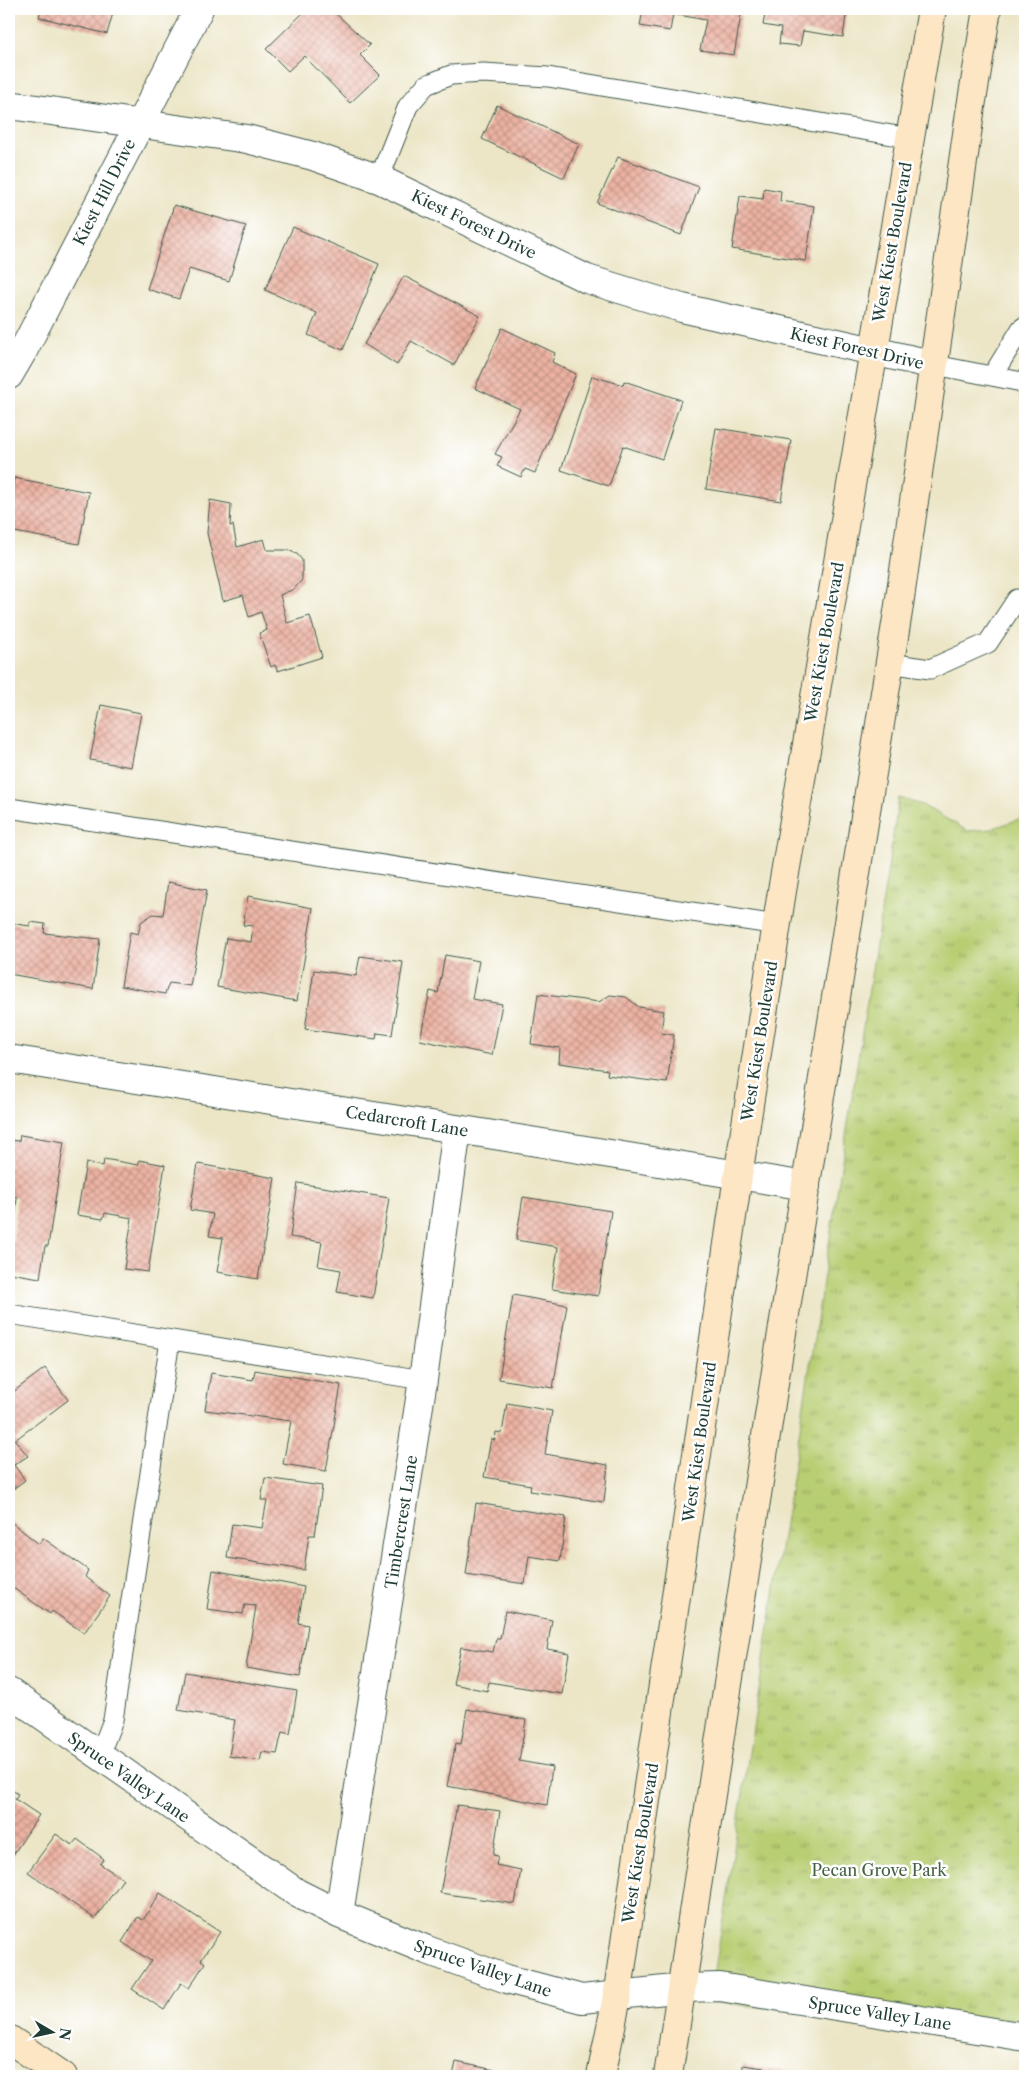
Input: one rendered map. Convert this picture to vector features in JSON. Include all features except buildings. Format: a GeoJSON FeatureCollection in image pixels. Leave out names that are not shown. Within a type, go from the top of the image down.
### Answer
{"type":"FeatureCollection","features":[{"type":"Feature","properties":{"kind":"main road","name":"West Kiest Boulevard"},"geometry":{"type":"LineString","coordinates":[[601,2076],[617,1997],[738,1176],[777,925],[932,9]]}},
{"type":"Feature","properties":{"kind":"main road"},"geometry":{"type":"LineString","coordinates":[[668,2076],[683,1988],[775,1374],[935,365],[970,113],[987,9]]}},
{"type":"Feature","properties":{"kind":"main road"},"geometry":{"type":"LineString","coordinates":[[9,2039],[63,2076]]}},
{"type":"Feature","properties":{"kind":"street","name":"Kiest Hill Drive"},"geometry":{"type":"LineString","coordinates":[[9,375],[199,9]]}},
{"type":"Feature","properties":{"kind":"street","name":"Kiest Forest Drive"},"geometry":{"type":"LineString","coordinates":[[9,105],[140,122],[247,139],[313,156],[379,178],[587,279],[682,308],[935,365]]}},
{"type":"Feature","properties":{"kind":"street","name":"Cedarcroft Lane"},"geometry":{"type":"LineString","coordinates":[[9,1060],[457,1129],[806,1186]]}},
{"type":"Feature","properties":{"kind":"street","name":"Timbercrest Lane"},"geometry":{"type":"LineString","coordinates":[[339,1914],[423,1380],[457,1129]]}},
{"type":"Feature","properties":{"kind":"street","name":"Spruce Valley Lane"},"geometry":{"type":"LineString","coordinates":[[9,1692],[297,1894],[339,1914],[426,1950],[507,1979],[582,1999],[617,1997],[683,1988],[720,1987],[1025,2037]]}},
{"type":"Feature","properties":{"kind":"lane"},"geometry":{"type":"LineString","coordinates":[[379,178],[408,106],[426,85],[451,76],[483,73],[548,77],[910,138]]}},
{"type":"Feature","properties":{"kind":"lane"},"geometry":{"type":"LineString","coordinates":[[992,376],[1025,326]]}},
{"type":"Feature","properties":{"kind":"lane"},"geometry":{"type":"LineString","coordinates":[[935,365],[1022,382],[1025,386]]}},
{"type":"Feature","properties":{"kind":"lane"},"geometry":{"type":"LineString","coordinates":[[889,663],[930,669],[988,643],[1017,599]]}},
{"type":"Feature","properties":{"kind":"lane"},"geometry":{"type":"LineString","coordinates":[[9,808],[777,925]]}},
{"type":"Feature","properties":{"kind":"lane"},"geometry":{"type":"LineString","coordinates":[[9,1314],[423,1380]]}},
{"type":"Feature","properties":{"kind":"lane"},"geometry":{"type":"LineString","coordinates":[[99,1756],[113,1720],[170,1340]]}},
{"type":"Feature","properties":{"kind":"green space","name":"Pecan Grove Park"},"geometry":{"type":"Polygon","coordinates":[[[899,798],[922,805],[968,831],[991,829],[1025,817],[1025,2033],[710,2002],[899,798]]]}}]}
